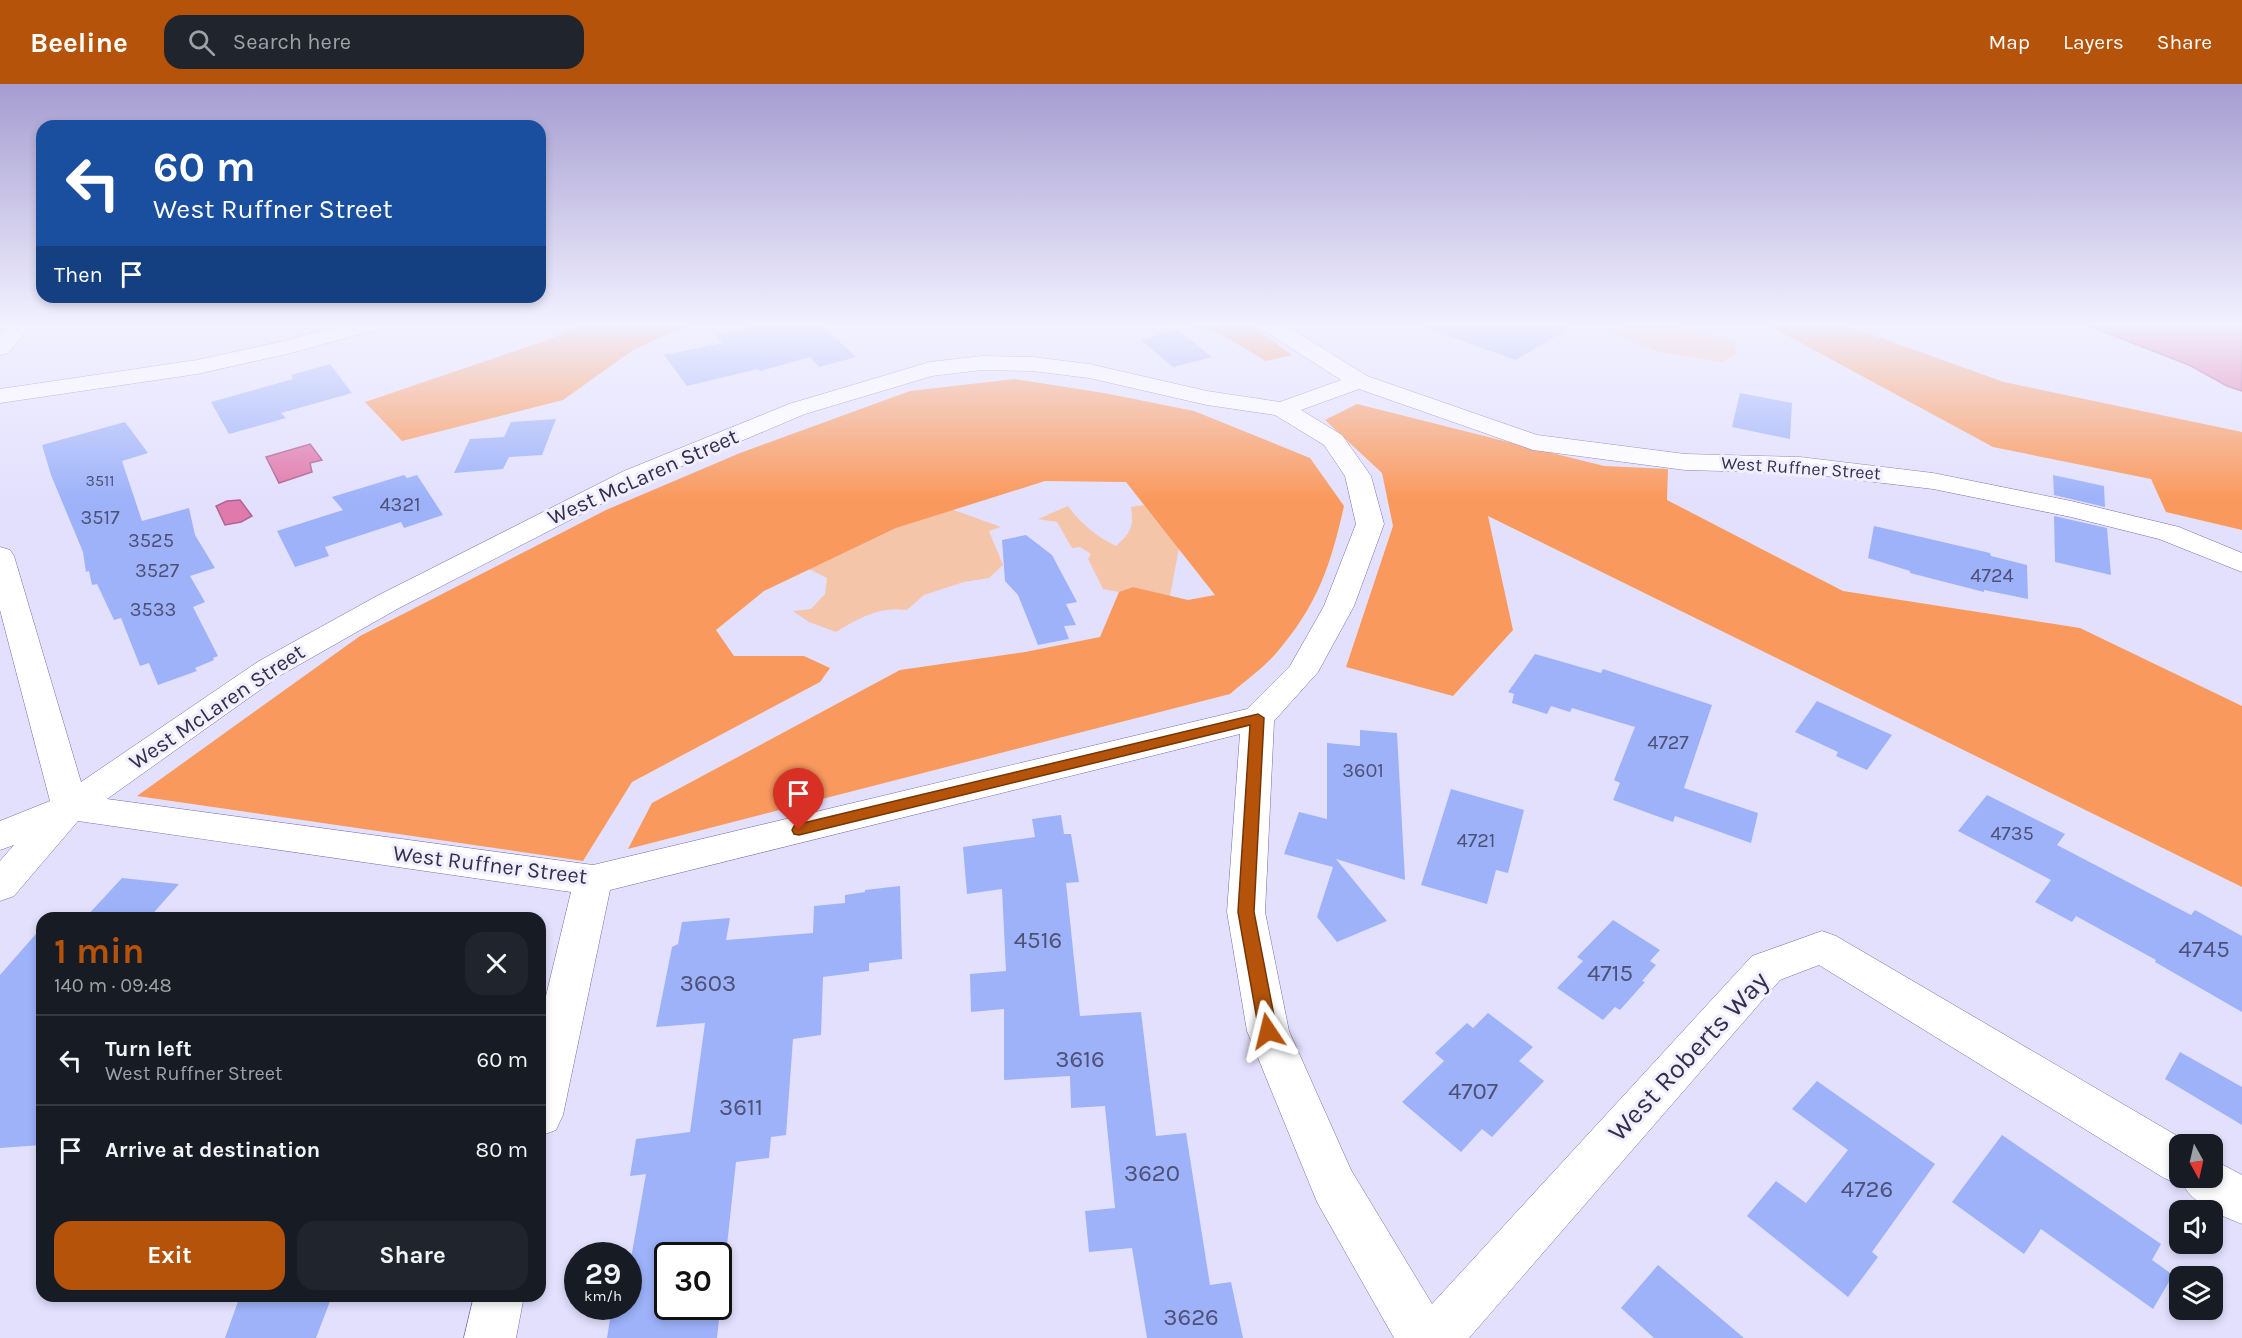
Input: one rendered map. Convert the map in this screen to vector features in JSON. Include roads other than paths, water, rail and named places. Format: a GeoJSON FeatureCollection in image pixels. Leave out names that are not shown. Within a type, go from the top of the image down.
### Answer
{"type":"FeatureCollection","features":[{"type":"Feature","properties":{"kind":"street"},"geometry":{"type":"LineString","coordinates":[[0,396],[92,383]]}},
{"type":"Feature","properties":{"kind":"street","name":"West McLaren Street"},"geometry":{"type":"LineString","coordinates":[[70,807],[270,668],[367,613],[633,477],[808,406],[885,383]]}},
{"type":"Feature","properties":{"kind":"street","name":"West McLaren Street"},"geometry":{"type":"LineString","coordinates":[[1139,383],[1207,398],[1282,409]]}},
{"type":"Feature","properties":{"kind":"street"},"geometry":{"type":"LineString","coordinates":[[1282,409],[1355,383]]}},
{"type":"Feature","properties":{"kind":"street","name":"West Ruffner Street"},"geometry":{"type":"LineString","coordinates":[[1363,383],[1533,442],[1674,460],[1800,465],[1933,481],[2071,509],[2169,533],[2242,563]]}},
{"type":"Feature","properties":{"kind":"street"},"geometry":{"type":"LineString","coordinates":[[1282,409],[1333,440],[1358,476],[1370,524],[1339,606],[1302,672],[1258,718],[1246,912],[1268,1031],[1334,1186],[1423,1338]]}},
{"type":"Feature","properties":{"kind":"street"},"geometry":{"type":"LineString","coordinates":[[0,556],[70,807]]}},
{"type":"Feature","properties":{"kind":"street","name":"West Ruffner Street"},"geometry":{"type":"LineString","coordinates":[[70,807],[593,880],[1258,718]]}},
{"type":"Feature","properties":{"kind":"street"},"geometry":{"type":"LineString","coordinates":[[0,836],[70,807]]}},
{"type":"Feature","properties":{"kind":"street"},"geometry":{"type":"LineString","coordinates":[[0,886],[70,807]]}},
{"type":"Feature","properties":{"kind":"street"},"geometry":{"type":"LineString","coordinates":[[546,1088],[593,880]]}},
{"type":"Feature","properties":{"kind":"street","name":"West Roberts Way"},"geometry":{"type":"LineString","coordinates":[[1435,1338],[1766,968],[1822,947],[2169,1156]]}},
{"type":"Feature","properties":{"kind":"street"},"geometry":{"type":"LineString","coordinates":[[2221,1188],[2242,1201]]}},
{"type":"Feature","properties":{"kind":"street"},"geometry":{"type":"LineString","coordinates":[[490,1338],[498,1302]]}}]}
